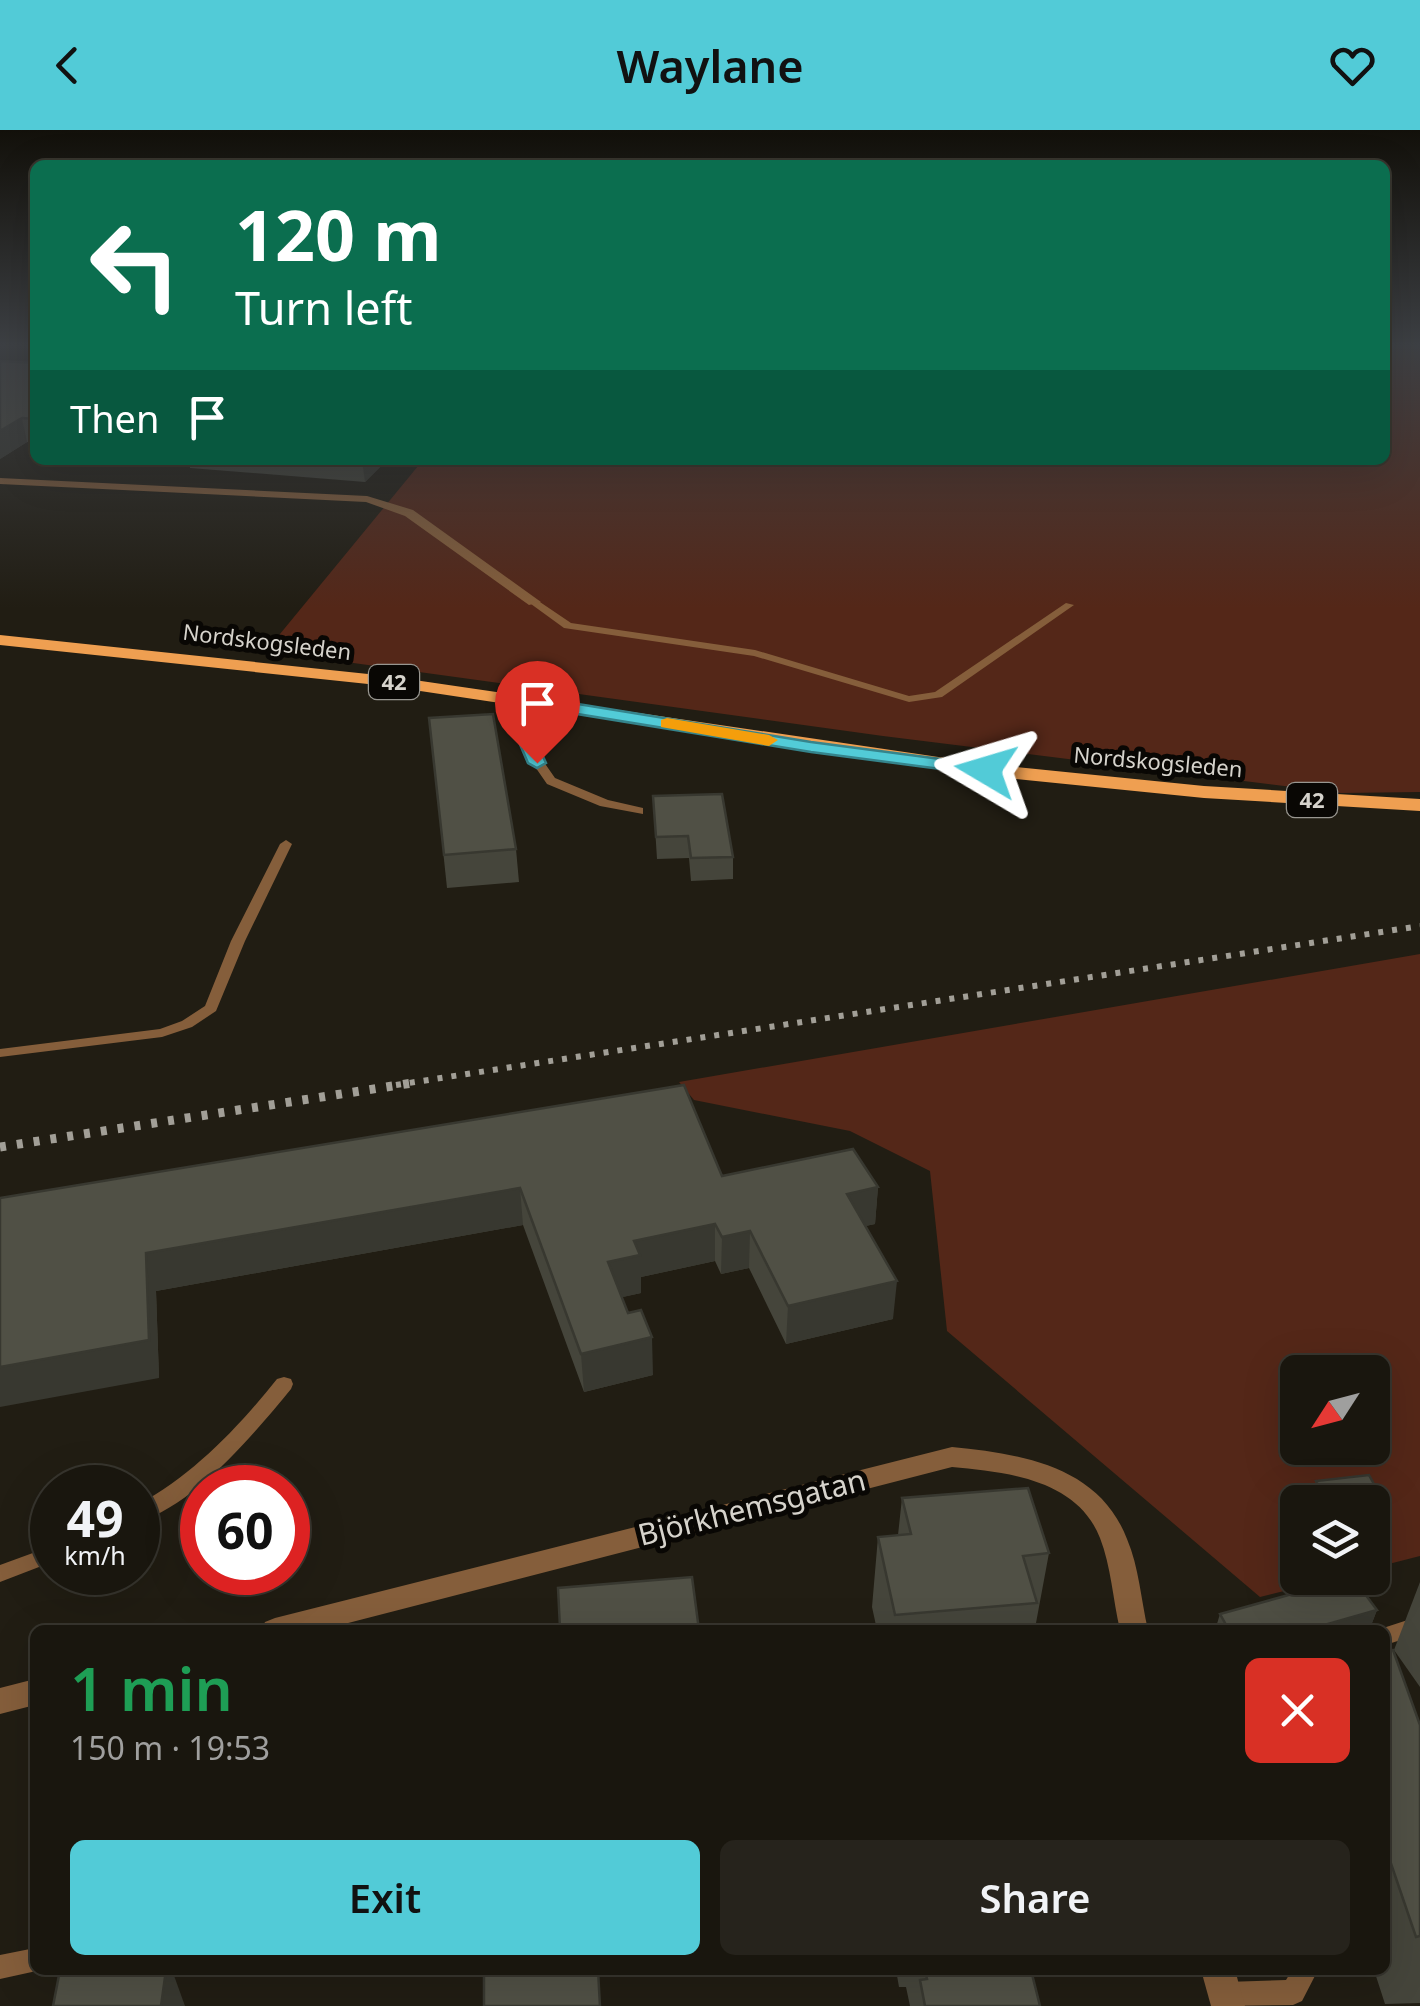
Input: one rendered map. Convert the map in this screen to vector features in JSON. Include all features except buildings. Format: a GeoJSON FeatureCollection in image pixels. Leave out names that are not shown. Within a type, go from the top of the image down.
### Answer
{"type":"FeatureCollection","features":[{"type":"Feature","properties":{"kind":"main road","name":"Nordskogsleden"},"geometry":{"type":"LineString","coordinates":[[0,640],[281,668],[966,768],[1204,792],[1420,805]]}},
{"type":"Feature","properties":{"kind":"street"},"geometry":{"type":"LineString","coordinates":[[0,481],[367,499],[409,513],[534,602]]}},
{"type":"Feature","properties":{"kind":"street","name":"Björkhemsgatan"},"geometry":{"type":"LineString","coordinates":[[295,1625],[952,1457],[1024,1465],[1058,1478],[1096,1508],[1113,1536],[1133,1625]]}},
{"type":"Feature","properties":{"kind":"street"},"geometry":{"type":"LineString","coordinates":[[0,1700],[30,1693]]}},
{"type":"Feature","properties":{"kind":"lane"},"geometry":{"type":"LineString","coordinates":[[534,602],[568,626],[756,653],[909,698],[938,695],[1070,605]]}},
{"type":"Feature","properties":{"kind":"lane"},"geometry":{"type":"LineString","coordinates":[[541,703],[524,735],[526,745],[551,780],[579,794],[639,811]]}},
{"type":"Feature","properties":{"kind":"lane"},"geometry":{"type":"LineString","coordinates":[[0,1054],[162,1033],[187,1024],[211,1008],[238,941],[286,844]]}},
{"type":"Feature","properties":{"kind":"lane"},"geometry":{"type":"LineString","coordinates":[[160,1500],[209,1470],[241,1438],[284,1384]]}},
{"type":"Feature","properties":{"kind":"lane"},"geometry":{"type":"LineString","coordinates":[[0,1574],[30,1562]]}},
{"type":"Feature","properties":{"kind":"lane"},"geometry":{"type":"LineString","coordinates":[[1390,1634],[1420,1625]]}},
{"type":"Feature","properties":{"kind":"lane"},"geometry":{"type":"LineString","coordinates":[[0,1968],[30,1961]]}},
{"type":"Feature","properties":{"kind":"lane"},"geometry":{"type":"LineString","coordinates":[[1224,1990],[1292,1992],[1303,1975]]}},
{"type":"Feature","properties":{"kind":"shaded area"},"geometry":{"type":"Polygon","coordinates":[[[1390,434],[1420,434],[1420,792],[1341,793],[883,736],[266,651],[419,465],[1390,465],[1390,434]]]}},
{"type":"Feature","properties":{"kind":"shaded area"},"geometry":{"type":"Polygon","coordinates":[[[1420,954],[1420,1556],[1390,1564],[1390,1485],[1280,1485],[1280,1592],[1260,1597],[947,1331],[930,1171],[850,1131],[694,1100],[679,1082],[1420,954]]]}},
{"type":"Feature","properties":{"kind":"railway"},"geometry":{"type":"LineString","coordinates":[[396,1085],[1420,926]]}},
{"type":"Feature","properties":{"kind":"railway"},"geometry":{"type":"LineString","coordinates":[[0,1147],[412,1083]]}},
{"type":"Feature","properties":{"kind":"slow traffic"},"geometry":{"type":"LineString","coordinates":[[667,724],[769,740]]}},
{"type":"Feature","properties":{"kind":"route"},"geometry":{"type":"LineString","coordinates":[[537,763],[524,735],[541,703],[811,747],[986,770]]}}]}
